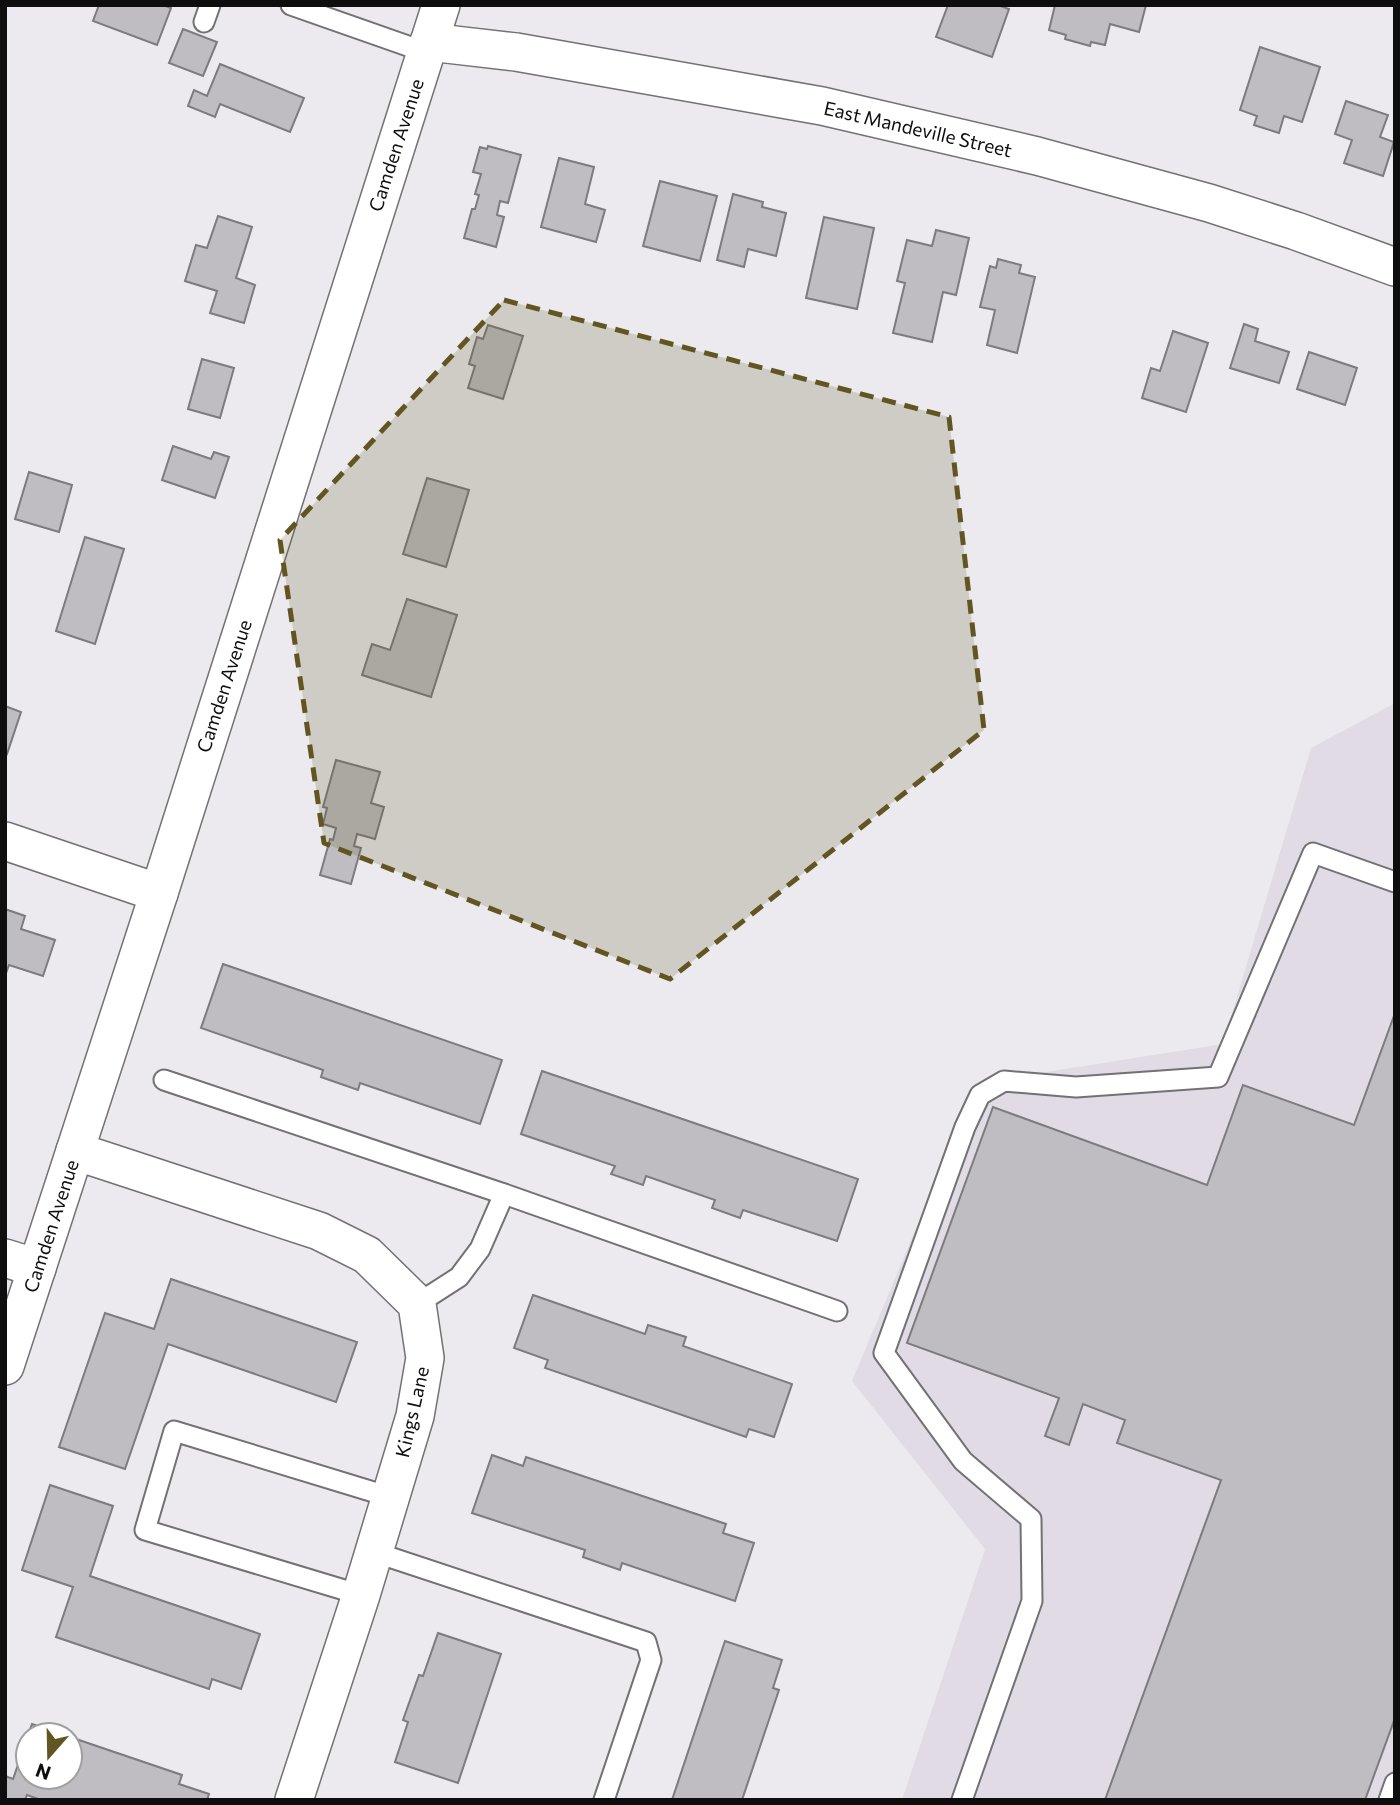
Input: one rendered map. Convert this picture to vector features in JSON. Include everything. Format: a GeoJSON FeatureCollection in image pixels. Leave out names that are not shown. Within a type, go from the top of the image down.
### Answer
{"type":"FeatureCollection","features":[{"type":"Feature","properties":{"kind":"street","name":"Camden Avenue"},"geometry":{"type":"LineString","coordinates":[[5,1366],[21,1263],[75,1151],[441,5]]}},
{"type":"Feature","properties":{"kind":"street","name":"East Mandeville Street"},"geometry":{"type":"LineString","coordinates":[[427,47],[516,52],[822,106],[1037,156],[1209,204],[1296,231],[1395,267]]}},
{"type":"Feature","properties":{"kind":"street"},"geometry":{"type":"LineString","coordinates":[[5,841],[159,893]]}},
{"type":"Feature","properties":{"kind":"street"},"geometry":{"type":"LineString","coordinates":[[75,1151],[319,1231],[367,1255],[416,1304]]}},
{"type":"Feature","properties":{"kind":"street","name":"Kings Lane"},"geometry":{"type":"LineString","coordinates":[[301,1798],[415,1416],[425,1358],[416,1304]]}},
{"type":"Feature","properties":{"kind":"lane"},"geometry":{"type":"LineString","coordinates":[[291,5],[427,47]]}},
{"type":"Feature","properties":{"kind":"lane"},"geometry":{"type":"LineString","coordinates":[[962,1800],[1032,1601],[1031,1519],[963,1461],[884,1353],[965,1127],[980,1095],[1004,1081],[1076,1087],[1218,1077],[1313,853],[1395,882]]}},
{"type":"Feature","properties":{"kind":"lane"},"geometry":{"type":"LineString","coordinates":[[164,1080],[503,1194],[837,1311]]}},
{"type":"Feature","properties":{"kind":"lane"},"geometry":{"type":"LineString","coordinates":[[416,1304],[458,1277],[480,1249],[503,1194]]}},
{"type":"Feature","properties":{"kind":"lane"},"geometry":{"type":"LineString","coordinates":[[361,1595],[145,1530],[174,1431],[390,1497]]}},
{"type":"Feature","properties":{"kind":"lane"},"geometry":{"type":"LineString","coordinates":[[374,1552],[646,1642],[651,1660],[604,1800]]}},
{"type":"Feature","properties":{"kind":"lane"},"geometry":{"type":"LineString","coordinates":[[1389,1800],[1395,1783]]}},
{"type":"Feature","properties":{"kind":"highlighted area"},"geometry":{"type":"Polygon","coordinates":[[[504,300],[949,417],[984,730],[670,979],[324,843],[280,540],[504,300]]]}},
{"type":"Feature","properties":{"kind":"shaded area"},"geometry":{"type":"Polygon","coordinates":[[[1395,703],[1395,1800],[902,1800],[985,1549],[852,1381],[977,1083],[1223,1044],[1311,748],[1395,703]]]}},
{"type":"Feature","properties":{"kind":"building"},"geometry":{"type":"Polygon","coordinates":[[[99,5],[163,5],[171,8],[157,45],[93,21],[99,5]]]}},
{"type":"Feature","properties":{"kind":"building"},"geometry":{"type":"Polygon","coordinates":[[[948,5],[998,5],[1009,9],[992,57],[936,37],[948,5]]]}},
{"type":"Feature","properties":{"kind":"building"},"geometry":{"type":"Polygon","coordinates":[[[1055,5],[1146,5],[1139,32],[1110,24],[1105,45],[1091,42],[1090,46],[1065,39],[1066,35],[1049,30],[1055,5]]]}},
{"type":"Feature","properties":{"kind":"building"},"geometry":{"type":"Polygon","coordinates":[[[183,29],[217,42],[203,76],[169,63],[183,29]]]}},
{"type":"Feature","properties":{"kind":"building"},"geometry":{"type":"Polygon","coordinates":[[[1260,47],[1320,67],[1302,122],[1284,116],[1279,133],[1254,125],[1257,116],[1240,110],[1260,47]]]}},
{"type":"Feature","properties":{"kind":"building"},"geometry":{"type":"Polygon","coordinates":[[[220,64],[304,98],[290,132],[220,104],[215,117],[188,106],[194,90],[207,96],[220,64]]]}},
{"type":"Feature","properties":{"kind":"building"},"geometry":{"type":"Polygon","coordinates":[[[1346,101],[1388,115],[1380,137],[1394,142],[1383,176],[1344,163],[1352,140],[1335,134],[1346,101]]]}},
{"type":"Feature","properties":{"kind":"building"},"geometry":{"type":"Polygon","coordinates":[[[488,146],[521,155],[508,203],[500,201],[497,215],[504,217],[496,247],[464,238],[479,195],[475,194],[481,174],[473,172],[480,147],[487,149],[488,146]]]}},
{"type":"Feature","properties":{"kind":"building"},"geometry":{"type":"Polygon","coordinates":[[[559,158],[594,167],[585,204],[605,210],[596,242],[541,227],[559,158]]]}},
{"type":"Feature","properties":{"kind":"building"},"geometry":{"type":"Polygon","coordinates":[[[660,181],[717,196],[700,261],[643,246],[660,181]]]}},
{"type":"Feature","properties":{"kind":"building"},"geometry":{"type":"Polygon","coordinates":[[[733,194],[763,202],[762,207],[786,213],[776,256],[748,249],[744,267],[717,260],[733,194]]]}},
{"type":"Feature","properties":{"kind":"building"},"geometry":{"type":"Polygon","coordinates":[[[218,216],[252,227],[236,278],[255,285],[244,323],[210,313],[217,291],[185,281],[196,245],[207,248],[218,216]]]}},
{"type":"Feature","properties":{"kind":"building"},"geometry":{"type":"Polygon","coordinates":[[[824,217],[874,228],[857,309],[806,298],[824,217]]]}},
{"type":"Feature","properties":{"kind":"building"},"geometry":{"type":"Polygon","coordinates":[[[936,230],[969,238],[956,295],[943,292],[932,342],[893,333],[905,283],[897,281],[907,240],[932,246],[936,230]]]}},
{"type":"Feature","properties":{"kind":"building"},"geometry":{"type":"Polygon","coordinates":[[[998,259],[1021,265],[1019,273],[1035,277],[1017,353],[987,345],[995,310],[980,307],[990,266],[996,268],[998,259]]]}},
{"type":"Feature","properties":{"kind":"building"},"geometry":{"type":"Polygon","coordinates":[[[1244,324],[1258,329],[1255,341],[1289,352],[1279,383],[1230,368],[1244,324]]]}},
{"type":"Feature","properties":{"kind":"building"},"geometry":{"type":"Polygon","coordinates":[[[488,325],[523,336],[503,399],[468,388],[475,366],[469,364],[477,337],[483,339],[488,325]]]}},
{"type":"Feature","properties":{"kind":"building"},"geometry":{"type":"Polygon","coordinates":[[[1173,331],[1208,343],[1186,412],[1142,398],[1151,368],[1160,371],[1173,331]]]}},
{"type":"Feature","properties":{"kind":"building"},"geometry":{"type":"Polygon","coordinates":[[[1309,352],[1357,368],[1345,405],[1297,389],[1309,352]]]}},
{"type":"Feature","properties":{"kind":"building"},"geometry":{"type":"Polygon","coordinates":[[[202,359],[234,368],[220,418],[188,409],[202,359]]]}},
{"type":"Feature","properties":{"kind":"building"},"geometry":{"type":"Polygon","coordinates":[[[173,446],[211,459],[214,452],[229,457],[215,498],[162,480],[173,446]]]}},
{"type":"Feature","properties":{"kind":"building"},"geometry":{"type":"Polygon","coordinates":[[[29,472],[72,485],[59,532],[15,519],[29,472]]]}},
{"type":"Feature","properties":{"kind":"building"},"geometry":{"type":"Polygon","coordinates":[[[427,478],[469,490],[446,567],[403,554],[427,478]]]}},
{"type":"Feature","properties":{"kind":"building"},"geometry":{"type":"Polygon","coordinates":[[[85,537],[124,549],[95,644],[56,631],[85,537]]]}},
{"type":"Feature","properties":{"kind":"building"},"geometry":{"type":"Polygon","coordinates":[[[407,599],[457,615],[431,697],[362,675],[372,644],[390,650],[407,599]]]}},
{"type":"Feature","properties":{"kind":"building"},"geometry":{"type":"Polygon","coordinates":[[[5,706],[21,712],[7,754],[5,753],[5,706]]]}},
{"type":"Feature","properties":{"kind":"building"},"geometry":{"type":"Polygon","coordinates":[[[336,760],[380,772],[371,803],[384,807],[375,839],[357,834],[354,846],[361,848],[351,884],[320,875],[330,839],[333,840],[336,828],[323,824],[327,808],[323,807],[336,760]]]}},
{"type":"Feature","properties":{"kind":"building"},"geometry":{"type":"Polygon","coordinates":[[[5,909],[25,916],[21,929],[55,940],[43,976],[9,965],[5,976],[5,909]]]}},
{"type":"Feature","properties":{"kind":"building"},"geometry":{"type":"Polygon","coordinates":[[[223,964],[502,1060],[480,1124],[360,1083],[358,1090],[321,1077],[323,1070],[201,1028],[223,964]]]}},
{"type":"Feature","properties":{"kind":"building"},"geometry":{"type":"Polygon","coordinates":[[[1395,1013],[1395,1718],[1365,1800],[1105,1800],[1221,1480],[1117,1443],[1125,1420],[1083,1404],[1069,1445],[1045,1436],[1059,1398],[907,1343],[993,1107],[1207,1185],[1243,1085],[1354,1125],[1395,1013]]]}},
{"type":"Feature","properties":{"kind":"building"},"geometry":{"type":"Polygon","coordinates":[[[542,1071],[858,1179],[837,1241],[743,1210],[740,1218],[712,1208],[715,1200],[646,1176],[643,1185],[611,1174],[615,1166],[521,1134],[542,1071]]]}},
{"type":"Feature","properties":{"kind":"building"},"geometry":{"type":"Polygon","coordinates":[[[171,1279],[357,1342],[336,1402],[168,1344],[125,1469],[59,1447],[105,1313],[154,1329],[171,1279]]]}},
{"type":"Feature","properties":{"kind":"building"},"geometry":{"type":"Polygon","coordinates":[[[533,1295],[645,1334],[648,1325],[686,1337],[683,1346],[792,1384],[774,1437],[749,1429],[746,1437],[545,1368],[548,1360],[514,1348],[533,1295]]]}},
{"type":"Feature","properties":{"kind":"building"},"geometry":{"type":"Polygon","coordinates":[[[492,1455],[523,1466],[526,1457],[726,1524],[723,1533],[754,1543],[735,1601],[622,1563],[620,1570],[583,1557],[585,1550],[472,1513],[492,1455]]]}},
{"type":"Feature","properties":{"kind":"building"},"geometry":{"type":"Polygon","coordinates":[[[50,1485],[113,1506],[90,1576],[260,1634],[241,1689],[212,1679],[209,1689],[56,1637],[73,1587],[22,1570],[50,1485]]]}},
{"type":"Feature","properties":{"kind":"building"},"geometry":{"type":"Polygon","coordinates":[[[438,1633],[501,1654],[458,1783],[395,1762],[408,1722],[403,1720],[419,1675],[423,1676],[438,1633]]]}},
{"type":"Feature","properties":{"kind":"building"},"geometry":{"type":"Polygon","coordinates":[[[725,1641],[782,1660],[773,1688],[779,1690],[742,1800],[672,1800],[725,1641]]]}},
{"type":"Feature","properties":{"kind":"building"},"geometry":{"type":"Polygon","coordinates":[[[84,1742],[182,1775],[179,1784],[209,1794],[207,1800],[41,1800],[27,1795],[25,1800],[5,1800],[5,1776],[13,1779],[14,1776],[14,1791],[84,1791],[84,1742]]]}}]}
